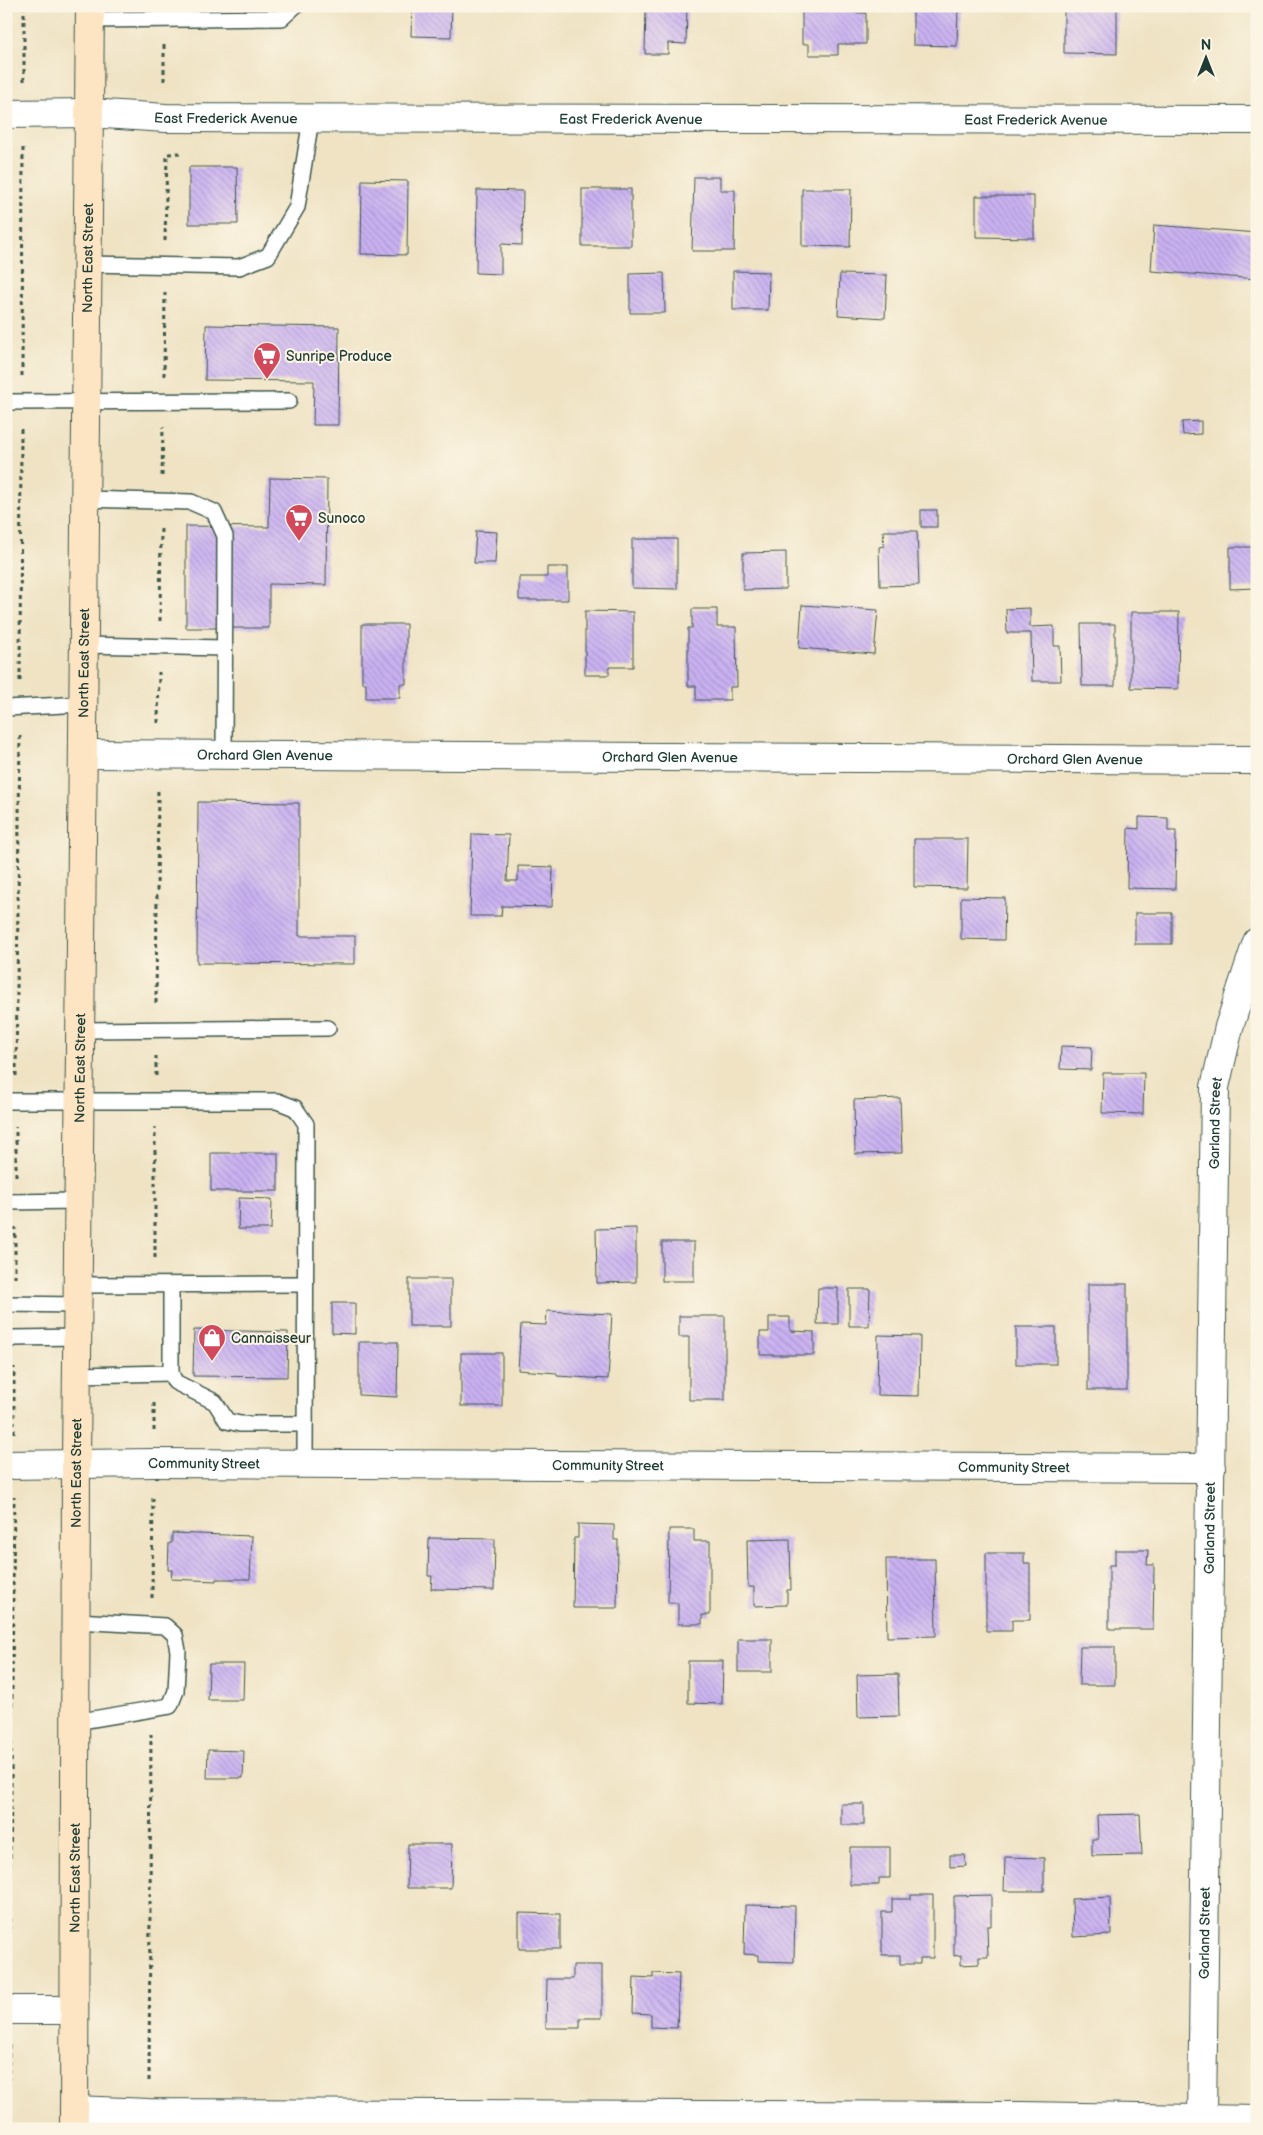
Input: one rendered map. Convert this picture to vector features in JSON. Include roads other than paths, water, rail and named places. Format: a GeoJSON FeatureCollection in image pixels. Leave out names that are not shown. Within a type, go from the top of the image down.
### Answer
{"type":"FeatureCollection","features":[{"type":"Feature","properties":{"kind":"main road","name":"North East Street"},"geometry":{"type":"LineString","coordinates":[[74,2119],[76,1463],[90,13]]}},
{"type":"Feature","properties":{"kind":"street","name":"East Frederick Avenue"},"geometry":{"type":"LineString","coordinates":[[15,114],[90,113],[166,118],[312,119],[1257,120]]}},
{"type":"Feature","properties":{"kind":"street","name":"Orchard Glen Avenue"},"geometry":{"type":"LineString","coordinates":[[84,754],[1257,760]]}},
{"type":"Feature","properties":{"kind":"street","name":"Garland Street"},"geometry":{"type":"LineString","coordinates":[[1202,2118],[1215,1087],[1229,1027],[1257,942]]}},
{"type":"Feature","properties":{"kind":"street","name":"Community Street"},"geometry":{"type":"LineString","coordinates":[[10,1465],[153,1463],[1211,1468]]}},
{"type":"Feature","properties":{"kind":"street"},"geometry":{"type":"LineString","coordinates":[[8,2010],[74,2010]]}},
{"type":"Feature","properties":{"kind":"street"},"geometry":{"type":"LineString","coordinates":[[74,2119],[148,2113],[460,2122],[1021,2122],[1202,2118],[1257,2120]]}},
{"type":"Feature","properties":{"kind":"lane"},"geometry":{"type":"LineString","coordinates":[[90,13],[282,18],[296,6]]}},
{"type":"Feature","properties":{"kind":"lane"},"geometry":{"type":"LineString","coordinates":[[87,264],[239,268],[268,256],[297,207],[312,119]]}},
{"type":"Feature","properties":{"kind":"lane"},"geometry":{"type":"LineString","coordinates":[[14,402],[289,401]]}},
{"type":"Feature","properties":{"kind":"lane"},"geometry":{"type":"LineString","coordinates":[[85,500],[191,502],[214,512],[225,536],[224,754]]}},
{"type":"Feature","properties":{"kind":"lane"},"geometry":{"type":"LineString","coordinates":[[84,645],[224,648]]}},
{"type":"Feature","properties":{"kind":"lane"},"geometry":{"type":"LineString","coordinates":[[13,707],[84,704]]}},
{"type":"Feature","properties":{"kind":"lane"},"geometry":{"type":"LineString","coordinates":[[81,1030],[328,1028]]}},
{"type":"Feature","properties":{"kind":"lane"},"geometry":{"type":"LineString","coordinates":[[11,1101],[277,1101],[295,1108],[306,1124],[305,1464]]}},
{"type":"Feature","properties":{"kind":"lane"},"geometry":{"type":"LineString","coordinates":[[11,1202],[79,1202]]}},
{"type":"Feature","properties":{"kind":"lane"},"geometry":{"type":"LineString","coordinates":[[11,1304],[154,1285],[305,1284]]}},
{"type":"Feature","properties":{"kind":"lane"},"geometry":{"type":"LineString","coordinates":[[171,1285],[171,1373],[175,1382],[215,1402],[227,1421],[240,1424],[305,1424]]}},
{"type":"Feature","properties":{"kind":"lane"},"geometry":{"type":"LineString","coordinates":[[10,1339],[78,1337]]}},
{"type":"Feature","properties":{"kind":"lane"},"geometry":{"type":"LineString","coordinates":[[77,1375],[171,1373]]}},
{"type":"Feature","properties":{"kind":"lane"},"geometry":{"type":"LineString","coordinates":[[75,1722],[170,1706],[176,1691],[178,1651],[175,1635],[165,1626],[76,1622]]}},
{"type":"Feature","properties":{"kind":"place","name":"Sunripe Produce"},"geometry":{"type":"Point","coordinates":[267,380]}},
{"type":"Feature","properties":{"kind":"place","name":"Sunoco"},"geometry":{"type":"Point","coordinates":[299,542]}},
{"type":"Feature","properties":{"kind":"place","name":"Cannaisseur"},"geometry":{"type":"Point","coordinates":[212,1362]}}]}
